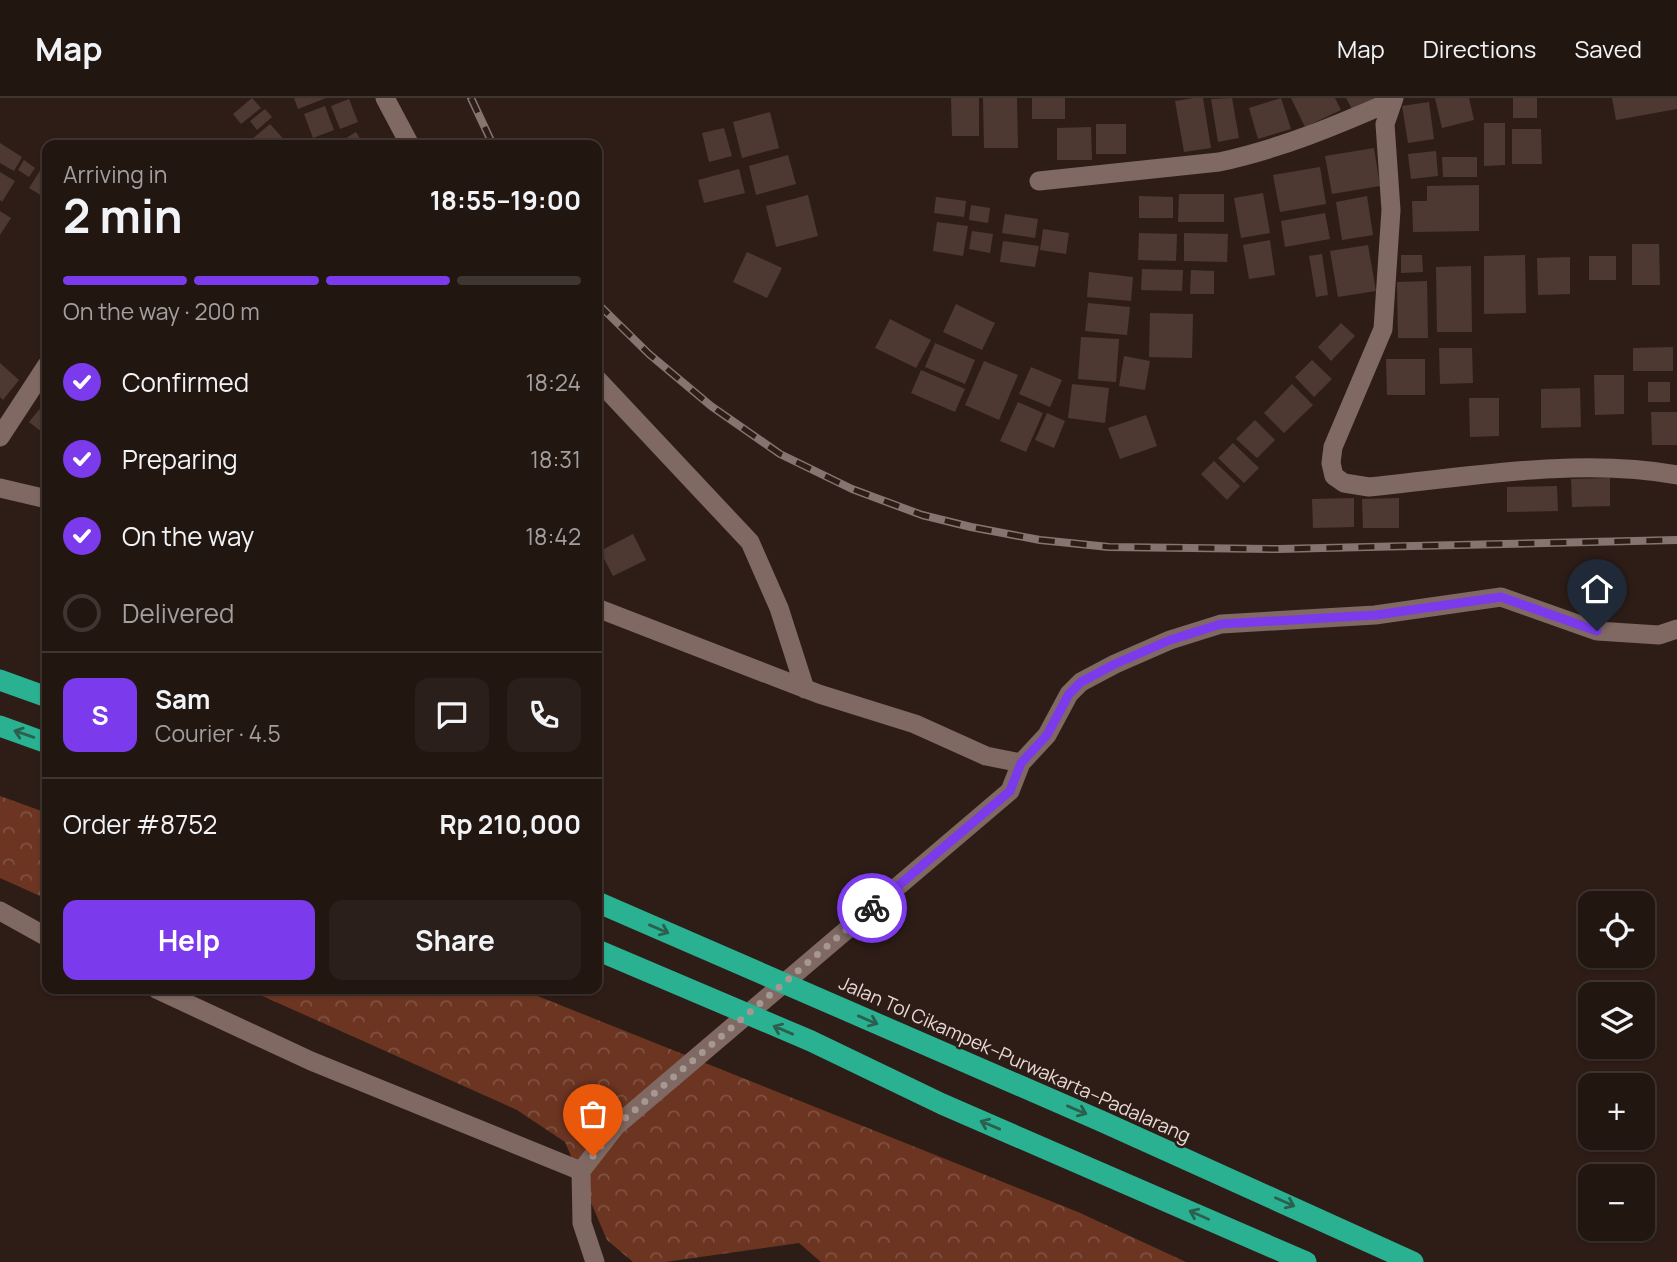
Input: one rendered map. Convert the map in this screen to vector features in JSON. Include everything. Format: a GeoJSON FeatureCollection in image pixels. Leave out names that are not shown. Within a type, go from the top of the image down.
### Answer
{"type":"FeatureCollection","features":[{"type":"Feature","properties":{"kind":"highway"},"geometry":{"type":"LineString","coordinates":[[0,680],[42,694]]}},
{"type":"Feature","properties":{"kind":"highway"},"geometry":{"type":"LineString","coordinates":[[0,726],[42,741]]}},
{"type":"Feature","properties":{"kind":"highway","name":"Jalan Tol Cikampek–Purwakarta–Padalarang"},"geometry":{"type":"LineString","coordinates":[[602,904],[1101,1121],[1413,1262]]}},
{"type":"Feature","properties":{"kind":"highway"},"geometry":{"type":"LineString","coordinates":[[602,952],[811,1041],[942,1104],[1306,1262]]}},
{"type":"Feature","properties":{"kind":"street"},"geometry":{"type":"LineString","coordinates":[[385,98],[407,140]]}},
{"type":"Feature","properties":{"kind":"street"},"geometry":{"type":"LineString","coordinates":[[1039,181],[1245,157],[1312,136],[1393,99]]}},
{"type":"Feature","properties":{"kind":"street"},"geometry":{"type":"LineString","coordinates":[[1393,99],[1385,124],[1391,210],[1383,328],[1333,447],[1331,463],[1334,476],[1344,484],[1369,486],[1533,471],[1640,468],[1677,475]]}},
{"type":"Feature","properties":{"kind":"street"},"geometry":{"type":"LineString","coordinates":[[0,438],[42,373]]}},
{"type":"Feature","properties":{"kind":"street"},"geometry":{"type":"LineString","coordinates":[[602,384],[750,542],[779,608],[806,689]]}},
{"type":"Feature","properties":{"kind":"street"},"geometry":{"type":"LineString","coordinates":[[0,488],[42,498]]}},
{"type":"Feature","properties":{"kind":"street"},"geometry":{"type":"LineString","coordinates":[[595,1262],[582,1223],[581,1171],[616,1126],[1010,791],[1021,763],[1047,735],[1069,694],[1081,682],[1170,640],[1221,624],[1376,615],[1501,597],[1597,631],[1660,635],[1677,629]]}},
{"type":"Feature","properties":{"kind":"street"},"geometry":{"type":"LineString","coordinates":[[602,610],[806,689],[915,724],[986,756],[1021,763]]}},
{"type":"Feature","properties":{"kind":"street"},"geometry":{"type":"LineString","coordinates":[[0,911],[42,934]]}},
{"type":"Feature","properties":{"kind":"street"},"geometry":{"type":"LineString","coordinates":[[167,994],[311,1061],[581,1171]]}},
{"type":"Feature","properties":{"kind":"green space"},"geometry":{"type":"Polygon","coordinates":[[[0,796],[42,811],[42,897],[0,878],[0,796]]]}},
{"type":"Feature","properties":{"kind":"green space"},"geometry":{"type":"Polygon","coordinates":[[[258,994],[533,994],[1078,1212],[1186,1262],[821,1262],[799,1243],[665,1262],[633,1262],[607,1240],[565,1142],[517,1110],[258,994]]]}},
{"type":"Feature","properties":{"kind":"building"},"geometry":{"type":"Polygon","coordinates":[[[252,98],[261,108],[241,124],[233,114],[252,98]]]}},
{"type":"Feature","properties":{"kind":"building"},"geometry":{"type":"Polygon","coordinates":[[[294,98],[326,98],[298,109],[294,98]]]}},
{"type":"Feature","properties":{"kind":"building"},"geometry":{"type":"Polygon","coordinates":[[[951,98],[979,98],[979,136],[952,136],[951,98]]]}},
{"type":"Feature","properties":{"kind":"building"},"geometry":{"type":"Polygon","coordinates":[[[983,98],[1017,98],[1018,148],[984,148],[983,98]]]}},
{"type":"Feature","properties":{"kind":"building"},"geometry":{"type":"Polygon","coordinates":[[[1032,98],[1065,98],[1065,119],[1032,119],[1032,98]]]}},
{"type":"Feature","properties":{"kind":"building"},"geometry":{"type":"Polygon","coordinates":[[[1203,98],[1211,148],[1184,152],[1175,101],[1203,98]]]}},
{"type":"Feature","properties":{"kind":"building"},"geometry":{"type":"Polygon","coordinates":[[[1232,98],[1239,138],[1218,142],[1211,99],[1232,98]]]}},
{"type":"Feature","properties":{"kind":"building"},"geometry":{"type":"Polygon","coordinates":[[[1281,98],[1291,129],[1258,139],[1249,108],[1281,98]]]}},
{"type":"Feature","properties":{"kind":"building"},"geometry":{"type":"Polygon","coordinates":[[[1291,98],[1335,98],[1341,110],[1305,127],[1291,98]]]}},
{"type":"Feature","properties":{"kind":"building"},"geometry":{"type":"Polygon","coordinates":[[[1346,98],[1375,98],[1352,109],[1346,98]]]}},
{"type":"Feature","properties":{"kind":"building"},"geometry":{"type":"Polygon","coordinates":[[[1435,98],[1469,98],[1474,120],[1442,128],[1435,98]]]}},
{"type":"Feature","properties":{"kind":"building"},"geometry":{"type":"Polygon","coordinates":[[[1513,98],[1537,98],[1537,118],[1513,118],[1513,98]]]}},
{"type":"Feature","properties":{"kind":"building"},"geometry":{"type":"Polygon","coordinates":[[[1612,98],[1677,98],[1677,109],[1616,120],[1612,98]]]}},
{"type":"Feature","properties":{"kind":"building"},"geometry":{"type":"Polygon","coordinates":[[[349,99],[358,122],[340,129],[331,106],[349,99]]]}},
{"type":"Feature","properties":{"kind":"building"},"geometry":{"type":"Polygon","coordinates":[[[1429,102],[1434,139],[1408,143],[1402,106],[1429,102]]]}},
{"type":"Feature","properties":{"kind":"building"},"geometry":{"type":"Polygon","coordinates":[[[325,106],[334,130],[313,138],[304,114],[325,106]]]}},
{"type":"Feature","properties":{"kind":"building"},"geometry":{"type":"Polygon","coordinates":[[[265,109],[272,117],[257,130],[250,121],[265,109]]]}},
{"type":"Feature","properties":{"kind":"building"},"geometry":{"type":"Polygon","coordinates":[[[770,112],[779,148],[742,158],[733,122],[770,112]]]}},
{"type":"Feature","properties":{"kind":"building"},"geometry":{"type":"Polygon","coordinates":[[[1484,123],[1505,123],[1505,165],[1484,166],[1484,123]]]}},
{"type":"Feature","properties":{"kind":"building"},"geometry":{"type":"Polygon","coordinates":[[[270,124],[284,140],[251,140],[270,124]]]}},
{"type":"Feature","properties":{"kind":"building"},"geometry":{"type":"Polygon","coordinates":[[[1096,124],[1126,124],[1126,154],[1096,154],[1096,124]]]}},
{"type":"Feature","properties":{"kind":"building"},"geometry":{"type":"Polygon","coordinates":[[[1091,127],[1092,160],[1057,160],[1057,128],[1091,127]]]}},
{"type":"Feature","properties":{"kind":"building"},"geometry":{"type":"Polygon","coordinates":[[[724,128],[732,156],[709,162],[702,133],[724,128]]]}},
{"type":"Feature","properties":{"kind":"building"},"geometry":{"type":"Polygon","coordinates":[[[1512,129],[1541,129],[1542,164],[1512,164],[1512,129]]]}},
{"type":"Feature","properties":{"kind":"building"},"geometry":{"type":"Polygon","coordinates":[[[356,132],[361,140],[343,140],[356,132]]]}},
{"type":"Feature","properties":{"kind":"building"},"geometry":{"type":"Polygon","coordinates":[[[0,143],[22,157],[14,171],[0,163],[0,143]]]}},
{"type":"Feature","properties":{"kind":"building"},"geometry":{"type":"Polygon","coordinates":[[[1374,148],[1380,186],[1332,194],[1325,156],[1374,148]]]}},
{"type":"Feature","properties":{"kind":"building"},"geometry":{"type":"Polygon","coordinates":[[[1436,151],[1438,176],[1411,179],[1408,154],[1436,151]]]}},
{"type":"Feature","properties":{"kind":"building"},"geometry":{"type":"Polygon","coordinates":[[[788,155],[796,184],[756,195],[749,166],[788,155]]]}},
{"type":"Feature","properties":{"kind":"building"},"geometry":{"type":"Polygon","coordinates":[[[1442,157],[1477,157],[1477,177],[1443,177],[1442,157]]]}},
{"type":"Feature","properties":{"kind":"building"},"geometry":{"type":"Polygon","coordinates":[[[24,160],[35,168],[29,177],[18,170],[24,160]]]}},
{"type":"Feature","properties":{"kind":"building"},"geometry":{"type":"Polygon","coordinates":[[[1320,167],[1326,204],[1280,212],[1273,175],[1320,167]]]}},
{"type":"Feature","properties":{"kind":"building"},"geometry":{"type":"Polygon","coordinates":[[[42,168],[42,196],[29,188],[42,168]]]}},
{"type":"Feature","properties":{"kind":"building"},"geometry":{"type":"Polygon","coordinates":[[[739,169],[745,193],[704,203],[698,180],[739,169]]]}},
{"type":"Feature","properties":{"kind":"building"},"geometry":{"type":"Polygon","coordinates":[[[0,172],[15,181],[2,202],[0,200],[0,172]]]}},
{"type":"Feature","properties":{"kind":"building"},"geometry":{"type":"Polygon","coordinates":[[[1479,185],[1479,231],[1413,232],[1412,201],[1427,201],[1427,186],[1479,185]]]}},
{"type":"Feature","properties":{"kind":"building"},"geometry":{"type":"Polygon","coordinates":[[[1263,193],[1270,233],[1241,238],[1234,198],[1263,193]]]}},
{"type":"Feature","properties":{"kind":"building"},"geometry":{"type":"Polygon","coordinates":[[[1179,194],[1224,194],[1224,222],[1178,222],[1179,194]]]}},
{"type":"Feature","properties":{"kind":"building"},"geometry":{"type":"Polygon","coordinates":[[[808,195],[818,236],[776,247],[766,206],[808,195]]]}},
{"type":"Feature","properties":{"kind":"building"},"geometry":{"type":"Polygon","coordinates":[[[1139,196],[1173,197],[1173,218],[1139,218],[1139,196]]]}},
{"type":"Feature","properties":{"kind":"building"},"geometry":{"type":"Polygon","coordinates":[[[1367,196],[1373,235],[1342,240],[1336,202],[1367,196]]]}},
{"type":"Feature","properties":{"kind":"building"},"geometry":{"type":"Polygon","coordinates":[[[936,197],[966,201],[964,217],[934,213],[936,197]]]}},
{"type":"Feature","properties":{"kind":"building"},"geometry":{"type":"Polygon","coordinates":[[[971,205],[990,208],[988,223],[969,220],[971,205]]]}},
{"type":"Feature","properties":{"kind":"building"},"geometry":{"type":"Polygon","coordinates":[[[0,211],[11,218],[0,235],[0,211]]]}},
{"type":"Feature","properties":{"kind":"building"},"geometry":{"type":"Polygon","coordinates":[[[1325,213],[1330,239],[1285,247],[1281,221],[1325,213]]]}},
{"type":"Feature","properties":{"kind":"building"},"geometry":{"type":"Polygon","coordinates":[[[1005,214],[1038,219],[1035,238],[1002,233],[1005,214]]]}},
{"type":"Feature","properties":{"kind":"building"},"geometry":{"type":"Polygon","coordinates":[[[937,222],[968,226],[963,256],[933,251],[937,222]]]}},
{"type":"Feature","properties":{"kind":"building"},"geometry":{"type":"Polygon","coordinates":[[[1043,229],[1069,233],[1066,254],[1040,250],[1043,229]]]}},
{"type":"Feature","properties":{"kind":"building"},"geometry":{"type":"Polygon","coordinates":[[[972,231],[993,234],[990,253],[969,249],[972,231]]]}},
{"type":"Feature","properties":{"kind":"building"},"geometry":{"type":"Polygon","coordinates":[[[1139,233],[1177,234],[1176,261],[1138,260],[1139,233]]]}},
{"type":"Feature","properties":{"kind":"building"},"geometry":{"type":"Polygon","coordinates":[[[1184,233],[1228,234],[1227,262],[1184,261],[1184,233]]]}},
{"type":"Feature","properties":{"kind":"building"},"geometry":{"type":"Polygon","coordinates":[[[1270,240],[1275,275],[1249,279],[1243,245],[1270,240]]]}},
{"type":"Feature","properties":{"kind":"building"},"geometry":{"type":"Polygon","coordinates":[[[1003,241],[1039,246],[1035,267],[1000,262],[1003,241]]]}},
{"type":"Feature","properties":{"kind":"building"},"geometry":{"type":"Polygon","coordinates":[[[1632,244],[1659,244],[1660,285],[1632,285],[1632,244]]]}},
{"type":"Feature","properties":{"kind":"building"},"geometry":{"type":"Polygon","coordinates":[[[1368,245],[1376,291],[1338,297],[1330,251],[1368,245]]]}},
{"type":"Feature","properties":{"kind":"building"},"geometry":{"type":"Polygon","coordinates":[[[747,252],[782,268],[767,298],[733,282],[747,252]]]}},
{"type":"Feature","properties":{"kind":"building"},"geometry":{"type":"Polygon","coordinates":[[[1322,254],[1328,295],[1316,297],[1309,256],[1322,254]]]}},
{"type":"Feature","properties":{"kind":"building"},"geometry":{"type":"Polygon","coordinates":[[[1401,255],[1422,255],[1423,272],[1401,273],[1401,255]]]}},
{"type":"Feature","properties":{"kind":"building"},"geometry":{"type":"Polygon","coordinates":[[[1525,255],[1526,313],[1484,314],[1484,256],[1525,255]]]}},
{"type":"Feature","properties":{"kind":"building"},"geometry":{"type":"Polygon","coordinates":[[[1589,256],[1616,256],[1616,280],[1589,280],[1589,256]]]}},
{"type":"Feature","properties":{"kind":"building"},"geometry":{"type":"Polygon","coordinates":[[[1570,257],[1570,294],[1538,295],[1537,258],[1570,257]]]}},
{"type":"Feature","properties":{"kind":"building"},"geometry":{"type":"Polygon","coordinates":[[[1471,266],[1472,332],[1437,332],[1436,267],[1471,266]]]}},
{"type":"Feature","properties":{"kind":"building"},"geometry":{"type":"Polygon","coordinates":[[[1142,269],[1183,270],[1182,291],[1141,290],[1142,269]]]}},
{"type":"Feature","properties":{"kind":"building"},"geometry":{"type":"Polygon","coordinates":[[[1191,270],[1214,271],[1214,294],[1190,294],[1191,270]]]}},
{"type":"Feature","properties":{"kind":"building"},"geometry":{"type":"Polygon","coordinates":[[[1089,272],[1133,277],[1131,301],[1087,297],[1089,272]]]}},
{"type":"Feature","properties":{"kind":"building"},"geometry":{"type":"Polygon","coordinates":[[[1427,281],[1428,338],[1398,338],[1397,282],[1427,281]]]}},
{"type":"Feature","properties":{"kind":"building"},"geometry":{"type":"Polygon","coordinates":[[[1088,303],[1130,307],[1127,335],[1085,331],[1088,303]]]}},
{"type":"Feature","properties":{"kind":"building"},"geometry":{"type":"Polygon","coordinates":[[[956,304],[995,323],[982,350],[943,332],[956,304]]]}},
{"type":"Feature","properties":{"kind":"building"},"geometry":{"type":"Polygon","coordinates":[[[1150,313],[1193,314],[1192,358],[1149,357],[1150,313]]]}},
{"type":"Feature","properties":{"kind":"building"},"geometry":{"type":"Polygon","coordinates":[[[890,319],[931,340],[916,368],[875,348],[890,319]]]}},
{"type":"Feature","properties":{"kind":"building"},"geometry":{"type":"Polygon","coordinates":[[[1341,323],[1355,336],[1331,361],[1318,347],[1341,323]]]}},
{"type":"Feature","properties":{"kind":"building"},"geometry":{"type":"Polygon","coordinates":[[[1081,337],[1119,339],[1116,382],[1078,379],[1081,337]]]}},
{"type":"Feature","properties":{"kind":"building"},"geometry":{"type":"Polygon","coordinates":[[[935,343],[975,360],[965,384],[925,367],[935,343]]]}},
{"type":"Feature","properties":{"kind":"building"},"geometry":{"type":"Polygon","coordinates":[[[1673,347],[1673,371],[1633,371],[1633,348],[1673,347]]]}},
{"type":"Feature","properties":{"kind":"building"},"geometry":{"type":"Polygon","coordinates":[[[1439,348],[1472,348],[1473,383],[1440,384],[1439,348]]]}},
{"type":"Feature","properties":{"kind":"building"},"geometry":{"type":"Polygon","coordinates":[[[1124,356],[1150,361],[1145,390],[1119,386],[1124,356]]]}},
{"type":"Feature","properties":{"kind":"building"},"geometry":{"type":"Polygon","coordinates":[[[1386,359],[1425,359],[1425,395],[1387,395],[1386,359]]]}},
{"type":"Feature","properties":{"kind":"building"},"geometry":{"type":"Polygon","coordinates":[[[1312,360],[1332,379],[1314,397],[1295,377],[1312,360]]]}},
{"type":"Feature","properties":{"kind":"building"},"geometry":{"type":"Polygon","coordinates":[[[984,361],[1018,375],[999,420],[965,405],[984,361]]]}},
{"type":"Feature","properties":{"kind":"building"},"geometry":{"type":"Polygon","coordinates":[[[0,363],[19,380],[3,400],[0,397],[0,363]]]}},
{"type":"Feature","properties":{"kind":"building"},"geometry":{"type":"Polygon","coordinates":[[[1031,367],[1062,380],[1050,407],[1019,394],[1031,367]]]}},
{"type":"Feature","properties":{"kind":"building"},"geometry":{"type":"Polygon","coordinates":[[[921,370],[965,389],[955,412],[911,393],[921,370]]]}},
{"type":"Feature","properties":{"kind":"building"},"geometry":{"type":"Polygon","coordinates":[[[1594,375],[1624,375],[1624,414],[1595,415],[1594,375]]]}},
{"type":"Feature","properties":{"kind":"building"},"geometry":{"type":"Polygon","coordinates":[[[1648,382],[1670,382],[1670,402],[1648,402],[1648,382]]]}},
{"type":"Feature","properties":{"kind":"building"},"geometry":{"type":"Polygon","coordinates":[[[1072,384],[1109,388],[1105,423],[1068,418],[1072,384]]]}},
{"type":"Feature","properties":{"kind":"building"},"geometry":{"type":"Polygon","coordinates":[[[1292,384],[1313,405],[1284,433],[1264,413],[1292,384]]]}},
{"type":"Feature","properties":{"kind":"building"},"geometry":{"type":"Polygon","coordinates":[[[1580,388],[1581,427],[1541,428],[1541,389],[1580,388]]]}},
{"type":"Feature","properties":{"kind":"building"},"geometry":{"type":"Polygon","coordinates":[[[1469,398],[1499,398],[1499,436],[1470,437],[1469,398]]]}},
{"type":"Feature","properties":{"kind":"building"},"geometry":{"type":"Polygon","coordinates":[[[1018,402],[1043,413],[1026,452],[1000,441],[1018,402]]]}},
{"type":"Feature","properties":{"kind":"building"},"geometry":{"type":"Polygon","coordinates":[[[42,406],[42,432],[29,422],[42,406]]]}},
{"type":"Feature","properties":{"kind":"building"},"geometry":{"type":"Polygon","coordinates":[[[1651,412],[1677,412],[1677,445],[1652,445],[1651,412]]]}},
{"type":"Feature","properties":{"kind":"building"},"geometry":{"type":"Polygon","coordinates":[[[1047,413],[1065,421],[1054,448],[1035,440],[1047,413]]]}},
{"type":"Feature","properties":{"kind":"building"},"geometry":{"type":"Polygon","coordinates":[[[1146,415],[1157,446],[1120,459],[1108,428],[1146,415]]]}},
{"type":"Feature","properties":{"kind":"building"},"geometry":{"type":"Polygon","coordinates":[[[1255,420],[1275,440],[1257,458],[1236,439],[1255,420]]]}},
{"type":"Feature","properties":{"kind":"building"},"geometry":{"type":"Polygon","coordinates":[[[1233,443],[1259,468],[1244,483],[1218,458],[1233,443]]]}},
{"type":"Feature","properties":{"kind":"building"},"geometry":{"type":"Polygon","coordinates":[[[1214,461],[1240,486],[1227,500],[1201,474],[1214,461]]]}},
{"type":"Feature","properties":{"kind":"building"},"geometry":{"type":"Polygon","coordinates":[[[1610,478],[1610,506],[1572,507],[1571,479],[1610,478]]]}},
{"type":"Feature","properties":{"kind":"building"},"geometry":{"type":"Polygon","coordinates":[[[1557,486],[1558,511],[1507,512],[1507,487],[1557,486]]]}},
{"type":"Feature","properties":{"kind":"building"},"geometry":{"type":"Polygon","coordinates":[[[1354,498],[1354,527],[1313,528],[1312,499],[1354,498]]]}},
{"type":"Feature","properties":{"kind":"building"},"geometry":{"type":"Polygon","coordinates":[[[1399,498],[1399,528],[1363,528],[1362,499],[1399,498]]]}},
{"type":"Feature","properties":{"kind":"building"},"geometry":{"type":"Polygon","coordinates":[[[633,534],[646,560],[613,576],[602,550],[633,534]]]}},
{"type":"Feature","properties":{"kind":"railway"},"geometry":{"type":"LineString","coordinates":[[471,98],[491,140]]}},
{"type":"Feature","properties":{"kind":"railway"},"geometry":{"type":"LineString","coordinates":[[602,308],[649,354],[711,406],[780,454],[852,489],[922,515],[971,527],[1040,540],[1109,547],[1278,549],[1677,540]]}},
{"type":"Feature","properties":{"kind":"way so far"},"geometry":{"type":"LineString","coordinates":[[593,1156],[616,1126],[872,908]]}},
{"type":"Feature","properties":{"kind":"route"},"geometry":{"type":"LineString","coordinates":[[872,908],[1010,791],[1021,763],[1047,735],[1069,694],[1081,682],[1170,640],[1221,624],[1376,615],[1501,597],[1597,631]]}}]}
